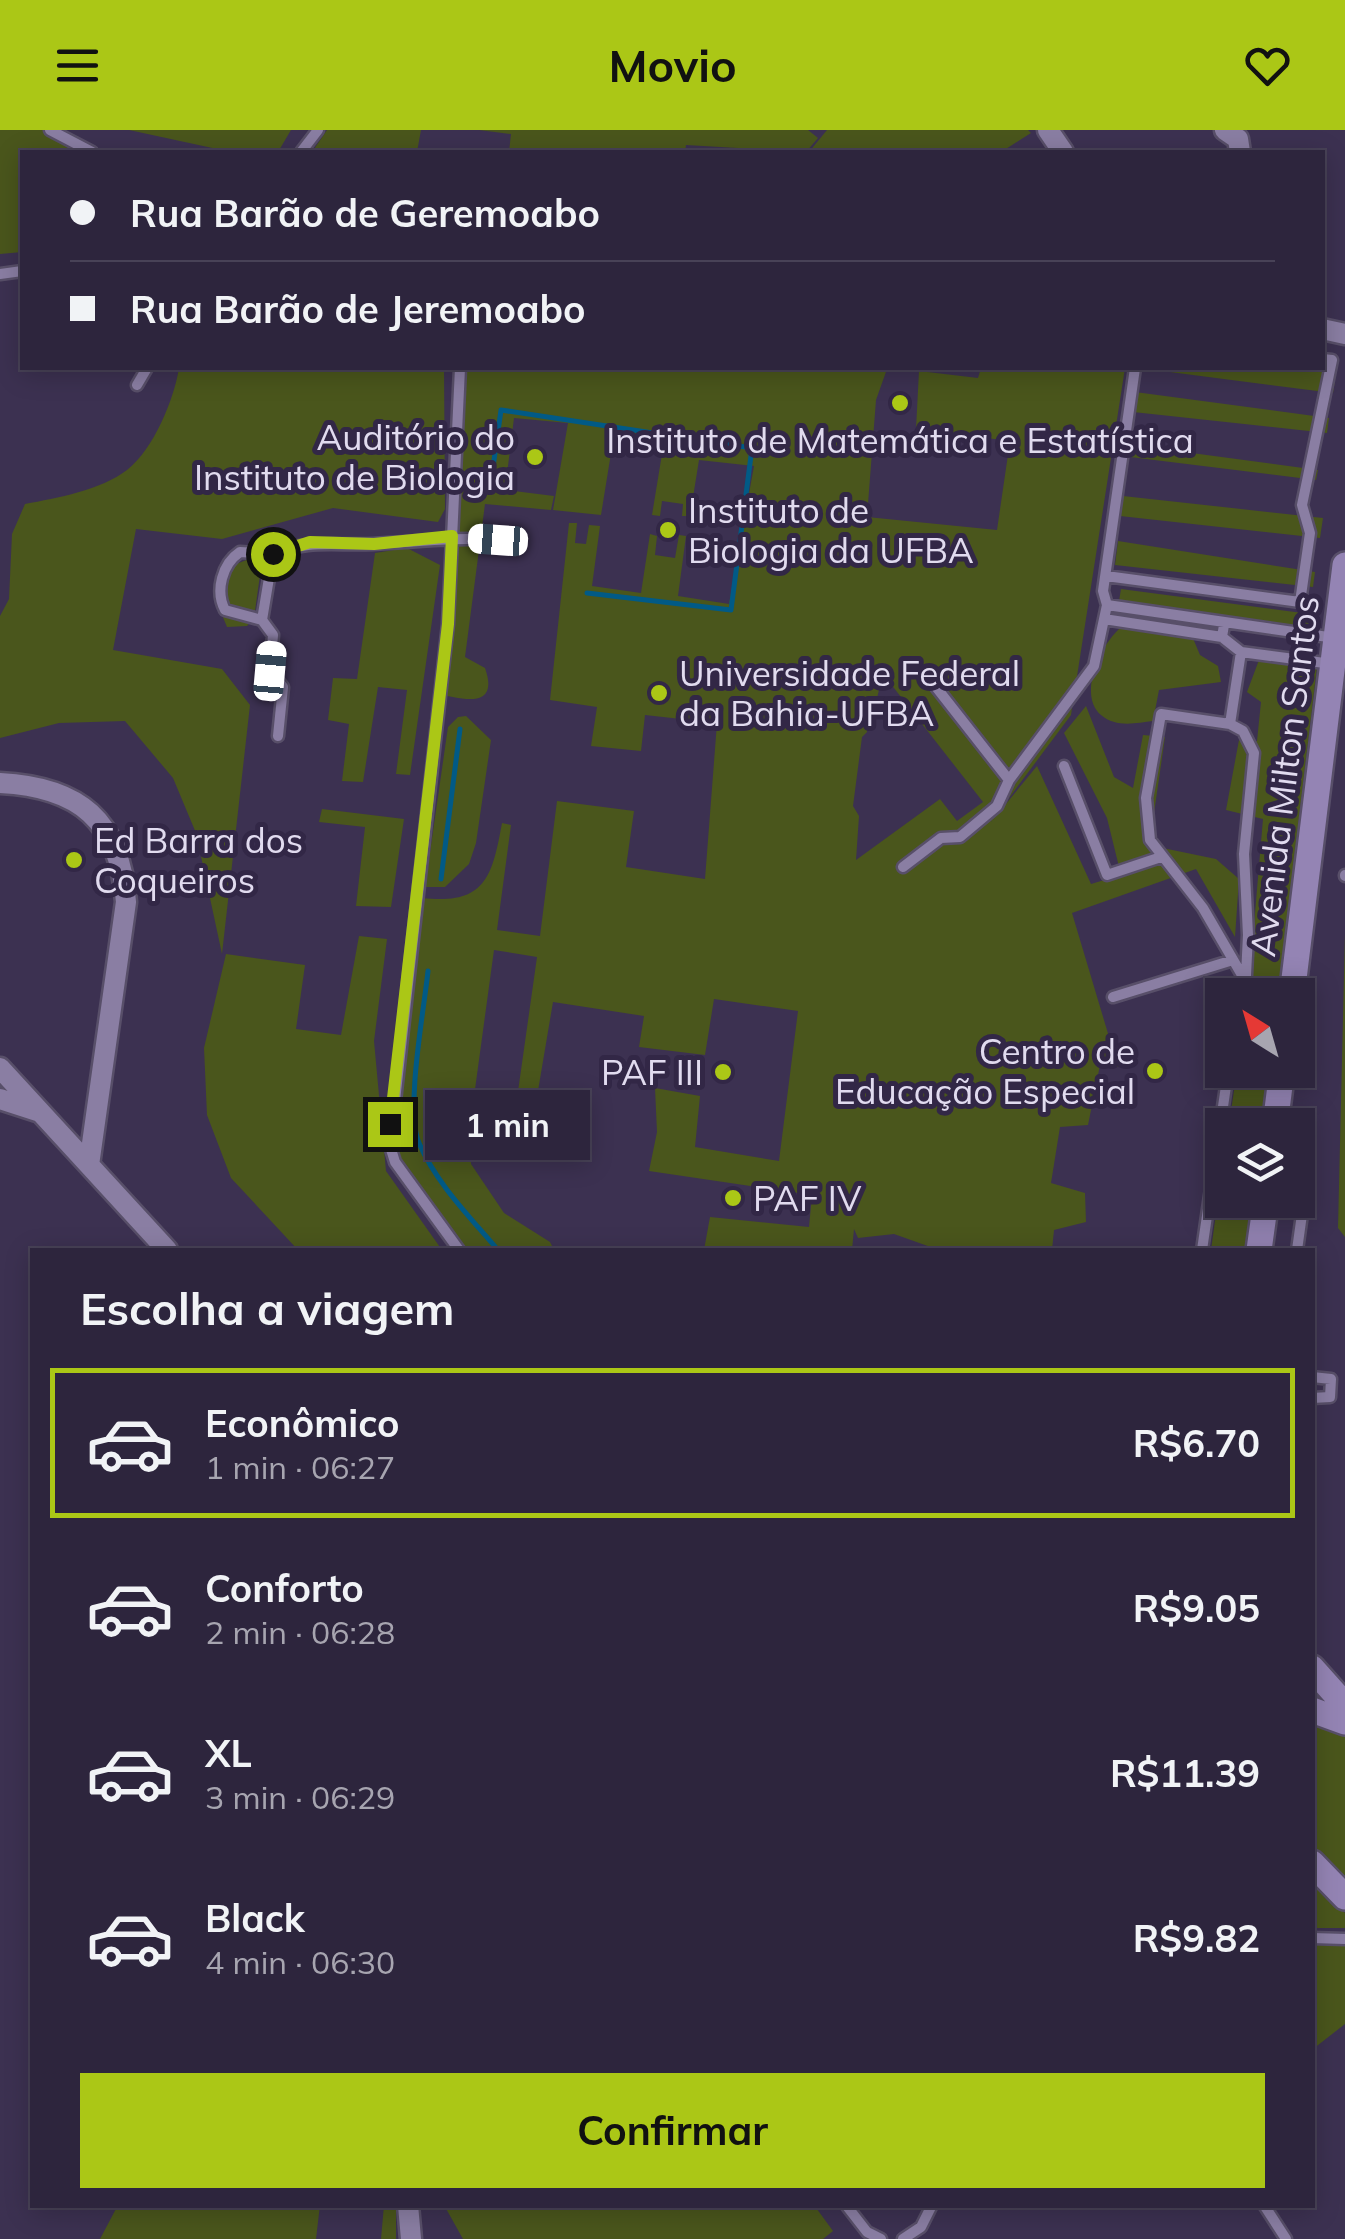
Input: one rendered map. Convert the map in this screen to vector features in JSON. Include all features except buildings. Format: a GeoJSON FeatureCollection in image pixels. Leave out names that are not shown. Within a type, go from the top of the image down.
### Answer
{"type":"FeatureCollection","features":[{"type":"Feature","properties":{"kind":"main road","name":"Avenida Milton Santos"},"geometry":{"type":"LineString","coordinates":[[1294,978],[1345,567]]}},
{"type":"Feature","properties":{"kind":"main road"},"geometry":{"type":"LineString","coordinates":[[1259,1248],[1263,1218]]}},
{"type":"Feature","properties":{"kind":"main road"},"geometry":{"type":"LineString","coordinates":[[1315,1671],[1345,1704]]}},
{"type":"Feature","properties":{"kind":"main road"},"geometry":{"type":"LineString","coordinates":[[1315,1711],[1345,1722]]}},
{"type":"Feature","properties":{"kind":"main road"},"geometry":{"type":"LineString","coordinates":[[1316,1867],[1345,1884]]}},
{"type":"Feature","properties":{"kind":"main road"},"geometry":{"type":"LineString","coordinates":[[1316,1867],[1345,1897]]}},
{"type":"Feature","properties":{"kind":"street"},"geometry":{"type":"LineString","coordinates":[[1225,130],[1238,139],[1240,150]]}},
{"type":"Feature","properties":{"kind":"street"},"geometry":{"type":"LineString","coordinates":[[0,783],[55,790],[78,801],[97,820],[124,878],[126,902],[90,1165]]}},
{"type":"Feature","properties":{"kind":"street"},"geometry":{"type":"LineString","coordinates":[[0,1068],[165,1248]]}},
{"type":"Feature","properties":{"kind":"street"},"geometry":{"type":"LineString","coordinates":[[0,1099],[38,1112]]}},
{"type":"Feature","properties":{"kind":"street"},"geometry":{"type":"LineString","coordinates":[[408,2208],[411,2239]]}},
{"type":"Feature","properties":{"kind":"lane"},"geometry":{"type":"LineString","coordinates":[[50,130],[88,150]]}},
{"type":"Feature","properties":{"kind":"lane"},"geometry":{"type":"LineString","coordinates":[[303,150],[318,130]]}},
{"type":"Feature","properties":{"kind":"lane"},"geometry":{"type":"LineString","coordinates":[[1106,576],[1300,602],[1310,532],[1302,505],[1332,360],[1325,359]]}},
{"type":"Feature","properties":{"kind":"lane"},"geometry":{"type":"LineString","coordinates":[[137,384],[145,370]]}},
{"type":"Feature","properties":{"kind":"lane"},"geometry":{"type":"LineString","coordinates":[[458,1248],[395,1162],[390,1146],[448,624],[460,370]]}},
{"type":"Feature","properties":{"kind":"lane"},"geometry":{"type":"LineString","coordinates":[[903,866],[941,838],[960,836],[985,818],[1007,792],[1009,780],[1085,684],[1094,666],[1107,605],[1106,576],[1135,370]]}},
{"type":"Feature","properties":{"kind":"lane"},"geometry":{"type":"LineString","coordinates":[[278,736],[283,687],[270,671],[273,636],[262,620],[226,610],[220,595],[224,570],[240,552],[273,554],[310,542],[374,544],[452,536],[498,540]]}},
{"type":"Feature","properties":{"kind":"lane"},"geometry":{"type":"LineString","coordinates":[[262,620],[273,554]]}},
{"type":"Feature","properties":{"kind":"lane"},"geometry":{"type":"LineString","coordinates":[[1107,605],[1334,651]]}},
{"type":"Feature","properties":{"kind":"lane"},"geometry":{"type":"LineString","coordinates":[[1104,619],[1223,631],[1241,652],[1230,724]]}},
{"type":"Feature","properties":{"kind":"lane"},"geometry":{"type":"LineString","coordinates":[[1241,652],[1334,651]]}},
{"type":"Feature","properties":{"kind":"lane"},"geometry":{"type":"LineString","coordinates":[[936,686],[1009,780]]}},
{"type":"Feature","properties":{"kind":"lane"},"geometry":{"type":"LineString","coordinates":[[1241,978],[1196,897],[1150,840],[1146,824],[1149,772],[1161,714],[1230,724],[1243,731],[1254,753],[1244,854],[1246,978]]}},
{"type":"Feature","properties":{"kind":"lane"},"geometry":{"type":"LineString","coordinates":[[1064,766],[1107,875],[1162,857]]}},
{"type":"Feature","properties":{"kind":"lane"},"geometry":{"type":"LineString","coordinates":[[1113,998],[1233,960]]}},
{"type":"Feature","properties":{"kind":"lane"},"geometry":{"type":"LineString","coordinates":[[1202,1248],[1226,1088]]}},
{"type":"Feature","properties":{"kind":"lane"},"geometry":{"type":"LineString","coordinates":[[1296,1248],[1301,1218]]}},
{"type":"Feature","properties":{"kind":"lane"},"geometry":{"type":"LineString","coordinates":[[1315,1377],[1331,1379],[1330,1396],[1315,1398]]}},
{"type":"Feature","properties":{"kind":"lane"},"geometry":{"type":"LineString","coordinates":[[1315,1938],[1345,1939]]}},
{"type":"Feature","properties":{"kind":"lane"},"geometry":{"type":"LineString","coordinates":[[849,2208],[862,2235],[881,2239]]}},
{"type":"Feature","properties":{"kind":"lane"},"geometry":{"type":"LineString","coordinates":[[903,2239],[921,2227],[930,2208]]}},
{"type":"Feature","properties":{"kind":"lane"},"geometry":{"type":"LineString","coordinates":[[1266,2208],[1286,2239]]}},
{"type":"Feature","properties":{"kind":"green space"},"geometry":{"type":"Polygon","coordinates":[[[0,130],[62,130],[97,150],[20,150],[20,252],[0,254],[0,130]]]}},
{"type":"Feature","properties":{"kind":"green space"},"geometry":{"type":"Polygon","coordinates":[[[129,130],[291,130],[279,150],[222,150],[129,130]]]}},
{"type":"Feature","properties":{"kind":"green space"},"geometry":{"type":"Polygon","coordinates":[[[327,130],[421,130],[417,150],[313,150],[327,130]]]}},
{"type":"Feature","properties":{"kind":"green space"},"geometry":{"type":"Polygon","coordinates":[[[479,130],[808,130],[818,138],[808,150],[686,145],[685,150],[509,150],[511,134],[479,130]]]}},
{"type":"Feature","properties":{"kind":"green space"},"geometry":{"type":"Polygon","coordinates":[[[827,130],[1031,133],[1004,150],[811,150],[827,130]]]}},
{"type":"Feature","properties":{"kind":"green space"},"geometry":{"type":"Polygon","coordinates":[[[179,370],[444,370],[445,509],[438,522],[333,508],[222,539],[136,529],[113,650],[222,669],[250,705],[222,954],[196,833],[173,778],[125,721],[59,723],[0,738],[0,616],[9,599],[12,534],[25,504],[92,488],[127,470],[146,450],[173,394],[179,370]]]}},
{"type":"Feature","properties":{"kind":"green space"},"geometry":{"type":"Polygon","coordinates":[[[466,370],[887,370],[876,400],[867,517],[997,530],[1010,441],[916,429],[919,371],[978,378],[980,370],[1125,370],[1071,715],[991,822],[1037,766],[1091,884],[1121,875],[1107,818],[1064,733],[1086,706],[1114,777],[1133,788],[1143,735],[1165,737],[1151,834],[1153,846],[1216,859],[1239,879],[1235,937],[1196,869],[1072,913],[1118,1067],[1100,1065],[1088,1125],[1060,1127],[1051,1183],[1085,1193],[1086,1222],[1054,1230],[1052,1248],[933,1248],[894,1234],[858,1238],[854,1229],[852,1248],[704,1248],[710,1217],[809,1227],[812,1195],[649,1171],[657,1132],[655,1088],[700,1096],[695,1147],[779,1161],[798,1011],[714,999],[705,1055],[639,1047],[644,1016],[553,1002],[528,1150],[511,1141],[537,957],[494,950],[470,1126],[471,1164],[504,1213],[550,1242],[553,1248],[458,1248],[395,1162],[390,1124],[422,898],[460,897],[482,884],[494,859],[502,823],[511,825],[497,930],[540,936],[557,801],[634,811],[626,867],[705,879],[717,723],[645,715],[641,751],[591,746],[597,707],[550,700],[569,523],[577,523],[575,543],[586,544],[589,525],[600,526],[592,586],[641,593],[650,534],[657,536],[655,555],[675,558],[679,535],[686,536],[678,596],[729,604],[754,466],[699,460],[690,516],[682,516],[683,504],[662,501],[660,516],[652,515],[662,454],[612,447],[601,515],[553,510],[568,423],[514,418],[505,490],[554,496],[551,510],[485,504],[465,657],[485,668],[487,690],[476,699],[439,694],[466,370]],[[883,674],[874,710],[868,706],[867,732],[862,737],[853,806],[859,816],[856,860],[940,799],[957,821],[983,802],[883,674]]]}},
{"type":"Feature","properties":{"kind":"green space"},"geometry":{"type":"Polygon","coordinates":[[[1155,370],[1309,370],[1336,374],[1333,393],[1155,370]]]}},
{"type":"Feature","properties":{"kind":"green space"},"geometry":{"type":"Polygon","coordinates":[[[1135,392],[1329,418],[1327,433],[1133,412],[1135,392]]]}},
{"type":"Feature","properties":{"kind":"green space"},"geometry":{"type":"Polygon","coordinates":[[[1132,445],[1318,470],[1316,480],[1130,457],[1132,445]]]}},
{"type":"Feature","properties":{"kind":"green space"},"geometry":{"type":"Polygon","coordinates":[[[1123,496],[1323,518],[1320,538],[1120,516],[1123,496]]]}},
{"type":"Feature","properties":{"kind":"green space"},"geometry":{"type":"Polygon","coordinates":[[[1118,541],[1315,572],[1313,587],[1115,565],[1118,541]]]}},
{"type":"Feature","properties":{"kind":"green space"},"geometry":{"type":"Polygon","coordinates":[[[407,548],[440,565],[410,775],[396,774],[407,690],[378,687],[363,782],[342,781],[349,724],[328,720],[333,678],[357,679],[375,553],[407,548]]]}},
{"type":"Feature","properties":{"kind":"green space"},"geometry":{"type":"Polygon","coordinates":[[[254,557],[261,568],[254,618],[247,626],[227,627],[220,610],[226,568],[254,557]]]}},
{"type":"Feature","properties":{"kind":"green space"},"geometry":{"type":"Polygon","coordinates":[[[1121,589],[1310,614],[1308,627],[1119,601],[1121,589]]]}},
{"type":"Feature","properties":{"kind":"green space"},"geometry":{"type":"Polygon","coordinates":[[[1124,625],[1192,636],[1200,655],[1218,666],[1221,682],[1159,690],[1153,721],[1126,724],[1107,719],[1094,706],[1092,681],[1101,654],[1124,625]]]}},
{"type":"Feature","properties":{"kind":"green space"},"geometry":{"type":"Polygon","coordinates":[[[1259,660],[1317,667],[1280,978],[1249,978],[1263,819],[1226,810],[1239,740],[1257,741],[1261,702],[1247,692],[1259,660]]]}},
{"type":"Feature","properties":{"kind":"green space"},"geometry":{"type":"Polygon","coordinates":[[[466,716],[491,740],[476,843],[469,864],[445,887],[425,887],[448,727],[458,717],[466,716]]]}},
{"type":"Feature","properties":{"kind":"green space"},"geometry":{"type":"Polygon","coordinates":[[[322,809],[404,819],[391,907],[356,906],[365,827],[319,822],[322,809]]]}},
{"type":"Feature","properties":{"kind":"green space"},"geometry":{"type":"Polygon","coordinates":[[[1345,933],[1345,1237],[1338,1228],[1345,933]]]}},
{"type":"Feature","properties":{"kind":"green space"},"geometry":{"type":"Polygon","coordinates":[[[359,936],[387,939],[374,1041],[386,1171],[441,1248],[296,1248],[231,1178],[207,1115],[204,1048],[226,954],[305,965],[296,1029],[341,1035],[359,936]]]}},
{"type":"Feature","properties":{"kind":"green space"},"geometry":{"type":"Polygon","coordinates":[[[1234,1088],[1267,1088],[1265,1108],[1231,1108],[1234,1088]]]}},
{"type":"Feature","properties":{"kind":"green space"},"geometry":{"type":"Polygon","coordinates":[[[1215,1218],[1251,1218],[1247,1248],[1211,1248],[1215,1218]]]}},
{"type":"Feature","properties":{"kind":"green space"},"geometry":{"type":"Polygon","coordinates":[[[1315,1711],[1345,1722],[1345,1883],[1315,1864],[1315,1711]]]}},
{"type":"Feature","properties":{"kind":"green space"},"geometry":{"type":"Polygon","coordinates":[[[1315,1884],[1345,1913],[1345,1928],[1315,1928],[1315,1884]]]}},
{"type":"Feature","properties":{"kind":"green space"},"geometry":{"type":"Polygon","coordinates":[[[1345,1940],[1345,2024],[1315,2047],[1315,1941],[1345,1940]]]}},
{"type":"Feature","properties":{"kind":"green space"},"geometry":{"type":"Polygon","coordinates":[[[116,2208],[320,2208],[316,2239],[100,2239],[116,2208]]]}},
{"type":"Feature","properties":{"kind":"green space"},"geometry":{"type":"Polygon","coordinates":[[[384,2208],[396,2208],[396,2239],[381,2239],[384,2208]]]}},
{"type":"Feature","properties":{"kind":"green space"},"geometry":{"type":"Polygon","coordinates":[[[446,2208],[816,2208],[833,2231],[823,2239],[463,2239],[446,2208]]]}},
{"type":"Feature","properties":{"kind":"waterway"},"geometry":{"type":"LineString","coordinates":[[490,489],[501,410],[752,448],[731,610],[587,593]]}},
{"type":"Feature","properties":{"kind":"waterway"},"geometry":{"type":"LineString","coordinates":[[441,879],[460,729]]}},
{"type":"Feature","properties":{"kind":"waterway"},"geometry":{"type":"LineString","coordinates":[[428,971],[415,1084],[415,1128],[426,1158],[444,1186],[496,1248]]}},
{"type":"Feature","properties":{"kind":"place","name":"Instituto de Matemática e Estatística"},"geometry":{"type":"Point","coordinates":[900,403]}},
{"type":"Feature","properties":{"kind":"place","name":"Auditório do Instituto de Biologia"},"geometry":{"type":"Point","coordinates":[535,457]}},
{"type":"Feature","properties":{"kind":"place","name":"Instituto de Biologia da UFBA"},"geometry":{"type":"Point","coordinates":[668,530]}},
{"type":"Feature","properties":{"kind":"place","name":"Universidade Federal da Bahia-UFBA"},"geometry":{"type":"Point","coordinates":[659,693]}},
{"type":"Feature","properties":{"kind":"place","name":"Ed Barra dos Coqueiros"},"geometry":{"type":"Point","coordinates":[74,860]}},
{"type":"Feature","properties":{"kind":"place","name":"Centro de Educação Especial"},"geometry":{"type":"Point","coordinates":[1155,1071]}},
{"type":"Feature","properties":{"kind":"place","name":"PAF III"},"geometry":{"type":"Point","coordinates":[723,1072]}},
{"type":"Feature","properties":{"kind":"place","name":"PAF IV"},"geometry":{"type":"Point","coordinates":[733,1198]}},
{"type":"Feature","properties":{"kind":"route"},"geometry":{"type":"LineString","coordinates":[[273,554],[310,542],[374,544],[452,536],[448,624],[390,1124]]}}]}
